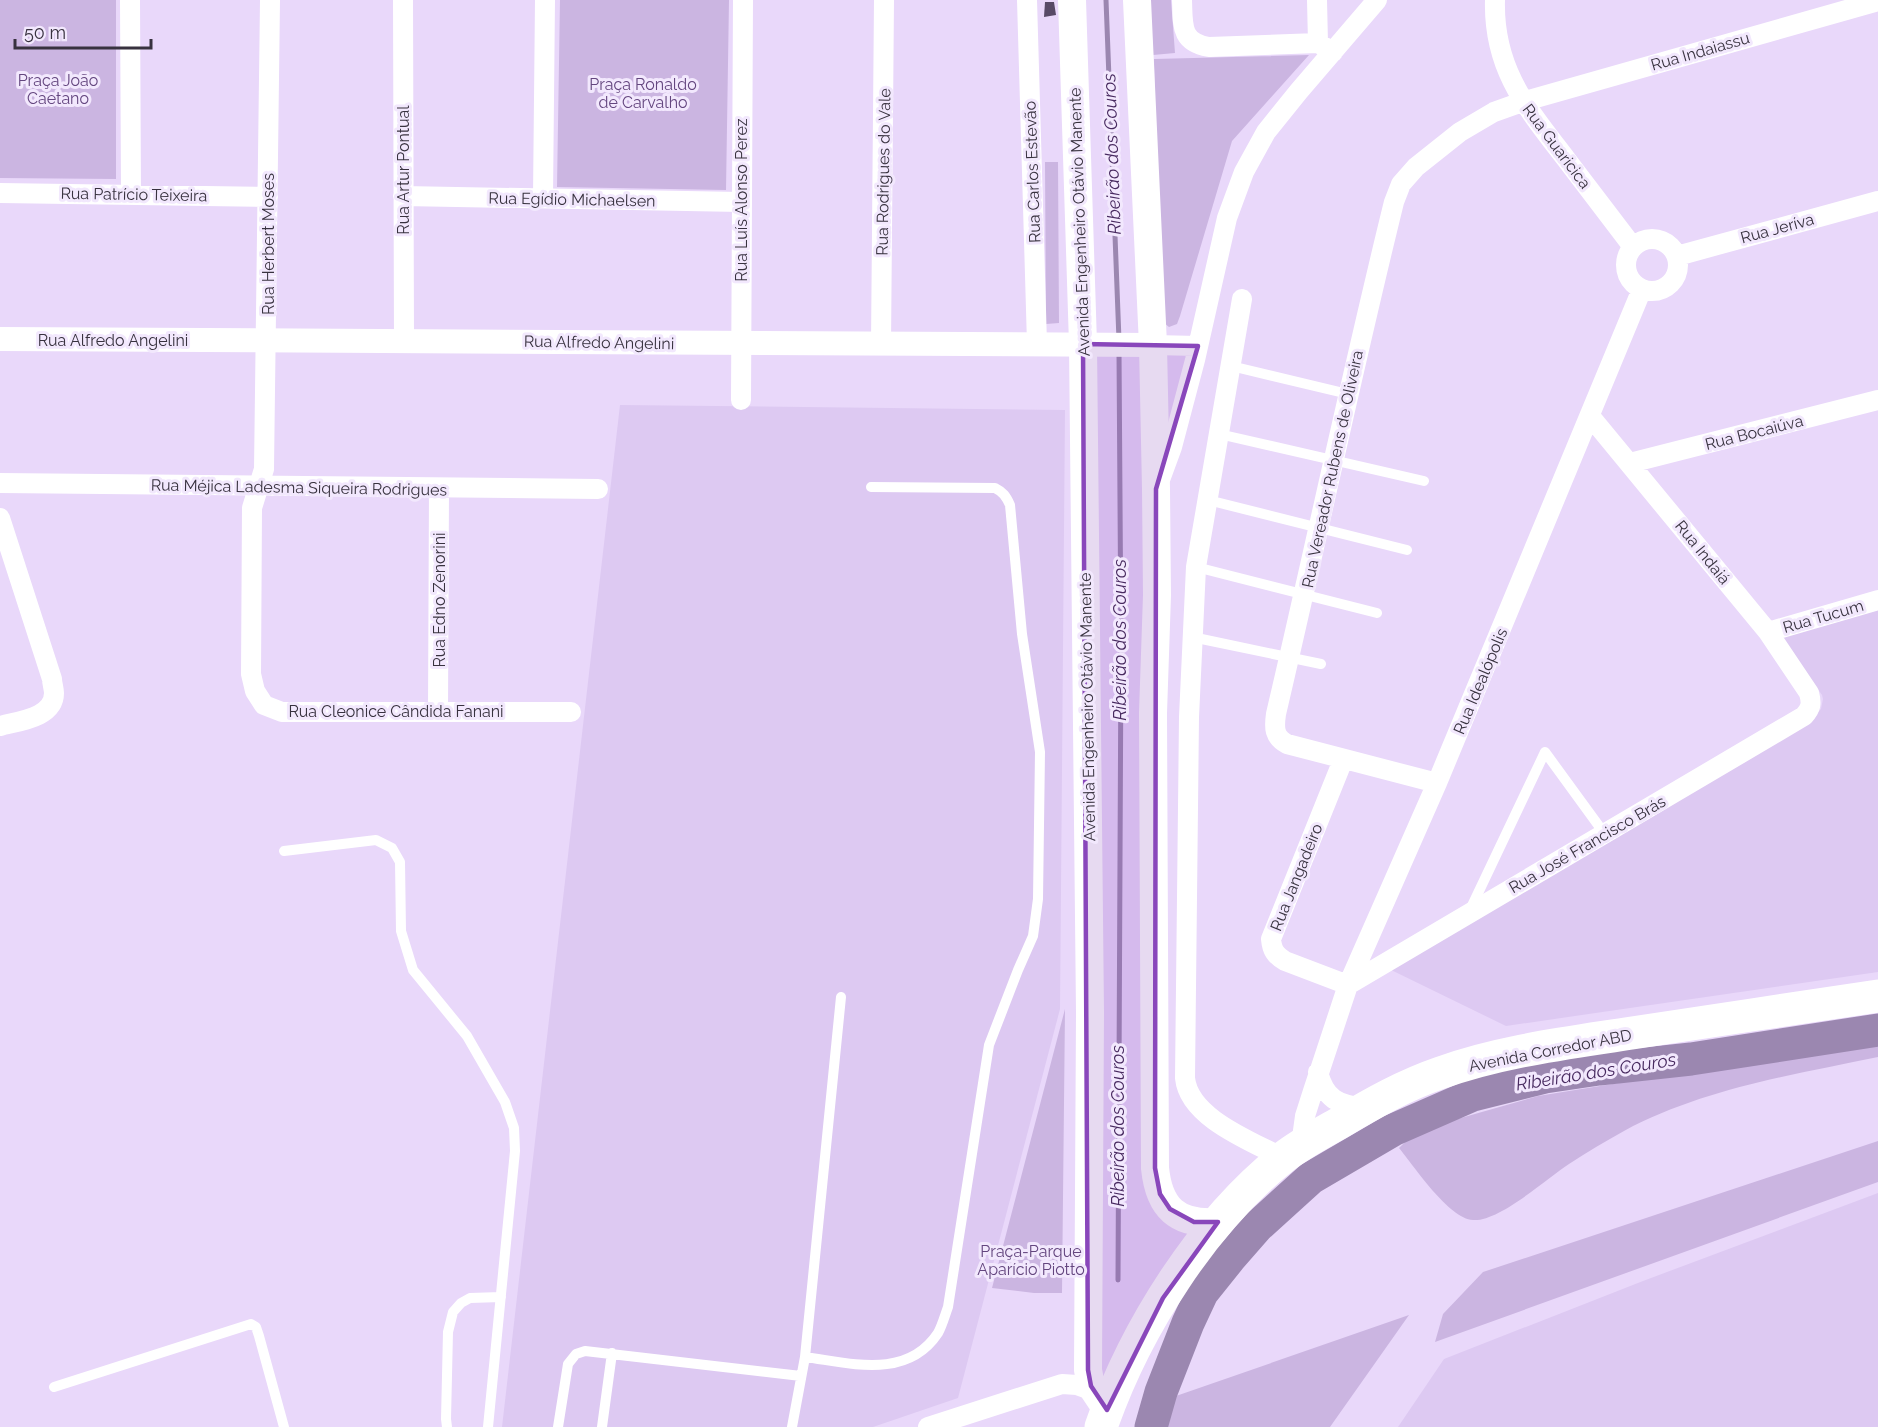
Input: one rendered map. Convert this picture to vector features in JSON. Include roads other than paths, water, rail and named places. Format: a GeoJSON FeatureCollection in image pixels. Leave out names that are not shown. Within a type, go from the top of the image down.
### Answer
{"type":"FeatureCollection","features":[{"type":"Feature","properties":{"kind":"highway","name":"Avenida Corredor ABD"},"geometry":{"type":"LineString","coordinates":[[1101,1409],[1147,1324],[1178,1275],[1218,1222],[1292,1151],[1386,1095],[1441,1072],[1498,1056],[1611,1036],[1878,996]]}},
{"type":"Feature","properties":{"kind":"main road","name":"Avenida Engenheiro Otávio Manente"},"geometry":{"type":"LineString","coordinates":[[1072,0],[1091,344],[1088,1370],[1101,1409]]}},
{"type":"Feature","properties":{"kind":"main road"},"geometry":{"type":"LineString","coordinates":[[1137,0],[1146,345],[1156,489],[1158,595],[1153,713],[1155,1168],[1160,1194],[1170,1209],[1194,1222],[1218,1222]]}},
{"type":"Feature","properties":{"kind":"street"},"geometry":{"type":"LineString","coordinates":[[130,0],[131,194]]}},
{"type":"Feature","properties":{"kind":"street","name":"Rua Herbert Moses"},"geometry":{"type":"LineString","coordinates":[[258,487],[264,469],[270,0]]}},
{"type":"Feature","properties":{"kind":"street","name":"Rua Artur Pontual"},"geometry":{"type":"LineString","coordinates":[[403,0],[404,340]]}},
{"type":"Feature","properties":{"kind":"street"},"geometry":{"type":"LineString","coordinates":[[543,197],[545,0]]}},
{"type":"Feature","properties":{"kind":"street","name":"Rua Luís Alonso Perez"},"geometry":{"type":"LineString","coordinates":[[741,400],[743,0]]}},
{"type":"Feature","properties":{"kind":"street","name":"Rua Rodrigues do Vale"},"geometry":{"type":"LineString","coordinates":[[881,345],[884,0]]}},
{"type":"Feature","properties":{"kind":"street","name":"Rua Carlos Estevão"},"geometry":{"type":"LineString","coordinates":[[1027,0],[1036,344]]}},
{"type":"Feature","properties":{"kind":"street"},"geometry":{"type":"LineString","coordinates":[[1182,0],[1183,22],[1188,38],[1193,43],[1209,47],[1326,48]]}},
{"type":"Feature","properties":{"kind":"street"},"geometry":{"type":"LineString","coordinates":[[1317,0],[1326,48]]}},
{"type":"Feature","properties":{"kind":"street"},"geometry":{"type":"LineString","coordinates":[[1156,489],[1172,447],[1227,218],[1244,172],[1266,132],[1299,91],[1326,48],[1377,0]]}},
{"type":"Feature","properties":{"kind":"street","name":"Rua Guaricica"},"geometry":{"type":"LineString","coordinates":[[1495,0],[1494,16],[1500,50],[1522,102],[1634,247]]}},
{"type":"Feature","properties":{"kind":"street","name":"Rua Indaiassu"},"geometry":{"type":"LineString","coordinates":[[1522,102],[1878,1]]}},
{"type":"Feature","properties":{"kind":"street","name":"Rua Vereador Rubens de Oliveira"},"geometry":{"type":"LineString","coordinates":[[1437,783],[1287,744],[1276,736],[1275,723],[1335,461],[1348,394],[1394,202],[1401,184],[1416,167],[1460,132],[1494,112],[1522,102]]}},
{"type":"Feature","properties":{"kind":"street","name":"Rua Patrício Teixeira"},"geometry":{"type":"LineString","coordinates":[[0,193],[268,197]]}},
{"type":"Feature","properties":{"kind":"street","name":"Rua Egídio Michaelsen"},"geometry":{"type":"LineString","coordinates":[[403,196],[741,202]]}},
{"type":"Feature","properties":{"kind":"street","name":"Rua Jeríva"},"geometry":{"type":"LineString","coordinates":[[1677,256],[1878,201]]}},
{"type":"Feature","properties":{"kind":"street"},"geometry":{"type":"LineString","coordinates":[[1649,239],[1658,240],[1672,248],[1677,256],[1677,273],[1673,281],[1659,290],[1642,290],[1629,279],[1626,262],[1634,247],[1649,239]]}},
{"type":"Feature","properties":{"kind":"street","name":"Rua Idealópolis"},"geometry":{"type":"LineString","coordinates":[[1292,1151],[1348,985],[1437,783],[1642,290]]}},
{"type":"Feature","properties":{"kind":"street"},"geometry":{"type":"LineString","coordinates":[[1242,299],[1196,567],[1189,717],[1186,1085],[1192,1099],[1210,1118],[1292,1151]]}},
{"type":"Feature","properties":{"kind":"street","name":"Rua Alfredo Angelini"},"geometry":{"type":"LineString","coordinates":[[0,339],[1198,346]]}},
{"type":"Feature","properties":{"kind":"street","name":"Rua Bocaiúva"},"geometry":{"type":"LineString","coordinates":[[1630,463],[1878,400]]}},
{"type":"Feature","properties":{"kind":"street","name":"Rua Indaiá"},"geometry":{"type":"LineString","coordinates":[[1590,416],[1768,632],[1809,693]]}},
{"type":"Feature","properties":{"kind":"street","name":"Rua Méjica Ladesma Siqueira Rodrigues"},"geometry":{"type":"LineString","coordinates":[[0,483],[598,489]]}},
{"type":"Feature","properties":{"kind":"street","name":"Rua Cleonice Cândida Fanani"},"geometry":{"type":"LineString","coordinates":[[258,487],[252,507],[251,674],[255,692],[264,705],[282,712],[571,712]]}},
{"type":"Feature","properties":{"kind":"street","name":"Rua Edno Zenorini"},"geometry":{"type":"LineString","coordinates":[[438,712],[439,488]]}},
{"type":"Feature","properties":{"kind":"street"},"geometry":{"type":"LineString","coordinates":[[0,518],[52,679],[54,693],[51,706],[42,713],[0,726]]}},
{"type":"Feature","properties":{"kind":"street","name":"Rua Tucum"},"geometry":{"type":"LineString","coordinates":[[1768,632],[1878,600]]}},
{"type":"Feature","properties":{"kind":"street","name":"Rua José Francisco Brás"},"geometry":{"type":"LineString","coordinates":[[1348,985],[1804,716],[1812,703],[1809,693]]}},
{"type":"Feature","properties":{"kind":"street","name":"Rua Jangadeiro"},"geometry":{"type":"LineString","coordinates":[[1343,760],[1271,939],[1272,949],[1276,956],[1348,985]]}},
{"type":"Feature","properties":{"kind":"street"},"geometry":{"type":"LineString","coordinates":[[1318,1072],[1324,1089],[1332,1098],[1345,1105],[1365,1108]]}},
{"type":"Feature","properties":{"kind":"street"},"geometry":{"type":"LineString","coordinates":[[928,1427],[1056,1385],[1077,1385],[1101,1409]]}},
{"type":"Feature","properties":{"kind":"lane"},"geometry":{"type":"LineString","coordinates":[[1231,366],[1348,394]]}},
{"type":"Feature","properties":{"kind":"lane"},"geometry":{"type":"LineString","coordinates":[[1219,434],[1424,481]]}},
{"type":"Feature","properties":{"kind":"lane"},"geometry":{"type":"LineString","coordinates":[[805,1357],[878,1366],[901,1363],[921,1353],[938,1332],[948,1307],[989,1045],[1033,936],[1038,899],[1040,752],[1022,634],[1010,505],[1002,491],[995,488],[871,487]]}},
{"type":"Feature","properties":{"kind":"lane"},"geometry":{"type":"LineString","coordinates":[[1208,500],[1407,550]]}},
{"type":"Feature","properties":{"kind":"lane"},"geometry":{"type":"LineString","coordinates":[[1196,567],[1377,613]]}},
{"type":"Feature","properties":{"kind":"lane"},"geometry":{"type":"LineString","coordinates":[[1192,637],[1322,664]]}},
{"type":"Feature","properties":{"kind":"lane"},"geometry":{"type":"LineString","coordinates":[[1469,913],[1545,752],[1604,833]]}},
{"type":"Feature","properties":{"kind":"lane"},"geometry":{"type":"LineString","coordinates":[[284,851],[376,840],[392,848],[400,862],[401,931],[413,970],[467,1036],[506,1102],[514,1128],[515,1151],[489,1427]]}},
{"type":"Feature","properties":{"kind":"lane"},"geometry":{"type":"LineString","coordinates":[[792,1427],[805,1357],[841,998]]}},
{"type":"Feature","properties":{"kind":"lane"},"geometry":{"type":"LineString","coordinates":[[447,1427],[448,1332],[453,1312],[461,1303],[470,1298],[501,1298]]}},
{"type":"Feature","properties":{"kind":"lane"},"geometry":{"type":"LineString","coordinates":[[54,1387],[251,1324],[256,1327],[260,1336],[284,1427]]}},
{"type":"Feature","properties":{"kind":"lane"},"geometry":{"type":"LineString","coordinates":[[558,1427],[568,1364],[576,1354],[585,1352],[612,1353],[801,1376]]}},
{"type":"Feature","properties":{"kind":"lane"},"geometry":{"type":"LineString","coordinates":[[602,1427],[612,1353]]}},
{"type":"Feature","properties":{"kind":"waterway","name":"Ribeirão dos Couros"},"geometry":{"type":"LineString","coordinates":[[1106,0],[1119,340]]}},
{"type":"Feature","properties":{"kind":"waterway","name":"Ribeirão dos Couros"},"geometry":{"type":"LineString","coordinates":[[1118,1280],[1121,649],[1119,352]]}},
{"type":"Feature","properties":{"kind":"waterway","name":"Ribeirão dos Couros"},"geometry":{"type":"LineString","coordinates":[[1151,1427],[1161,1392],[1202,1293],[1230,1258],[1258,1226],[1311,1178],[1393,1130],[1473,1095],[1545,1077],[1691,1059],[1878,1030]]}},
{"type":"Feature","properties":{"kind":"park label","name":"Praça João Caetano"},"geometry":{"type":"Point","coordinates":[58,89]}},
{"type":"Feature","properties":{"kind":"park label","name":"Praça Ronaldo de Carvalho"},"geometry":{"type":"Point","coordinates":[643,93]}},
{"type":"Feature","properties":{"kind":"park label","name":"Praça-Parque Aparício Piotto"},"geometry":{"type":"Point","coordinates":[1031,1260]}}]}
